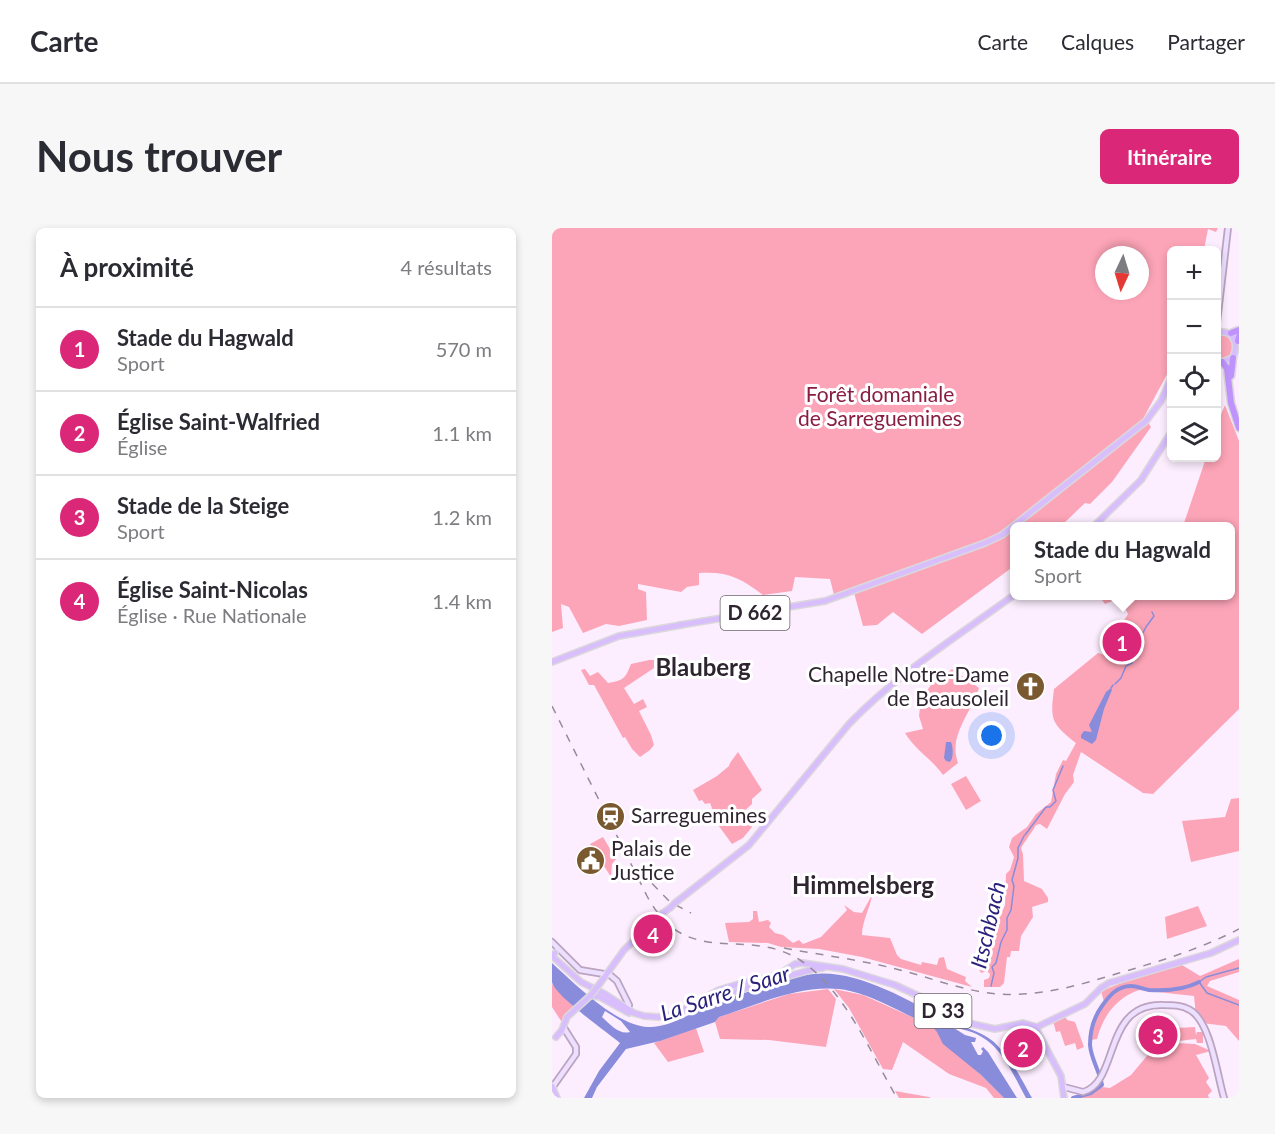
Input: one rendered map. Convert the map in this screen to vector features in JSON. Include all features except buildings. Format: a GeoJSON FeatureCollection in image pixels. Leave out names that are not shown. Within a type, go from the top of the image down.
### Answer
{"type":"FeatureCollection","features":[{"type":"Feature","properties":{"kind":"highway"},"geometry":{"type":"LineString","coordinates":[[1228,332],[1239,330]]}},
{"type":"Feature","properties":{"kind":"highway"},"geometry":{"type":"LineString","coordinates":[[1233,358],[1231,390],[1239,423]]}},
{"type":"Feature","properties":{"kind":"highway"},"geometry":{"type":"LineString","coordinates":[[1221,363],[1227,368],[1231,403],[1239,428]]}},
{"type":"Feature","properties":{"kind":"main road"},"geometry":{"type":"LineString","coordinates":[[1221,332],[1228,332],[1238,338],[1238,350],[1233,358],[1221,360]]}},
{"type":"Feature","properties":{"kind":"main road","name":"D 662"},"geometry":{"type":"LineString","coordinates":[[1018,522],[1146,421],[1161,401],[1167,387]]}},
{"type":"Feature","properties":{"kind":"main road"},"geometry":{"type":"LineString","coordinates":[[1098,522],[1141,480],[1167,439]]}},
{"type":"Feature","properties":{"kind":"main road","name":"D 662"},"geometry":{"type":"LineString","coordinates":[[552,662],[619,636],[830,598],[855,591],[985,543],[1010,529]]}},
{"type":"Feature","properties":{"kind":"main road"},"geometry":{"type":"LineString","coordinates":[[554,1038],[561,1032],[571,1013],[591,995],[624,950],[650,923],[749,845],[844,729],[866,707],[1010,598]]}},
{"type":"Feature","properties":{"kind":"main road"},"geometry":{"type":"LineString","coordinates":[[1064,1097],[1061,1076],[1036,1029],[1085,1004],[1104,983],[1201,956],[1239,940]]}},
{"type":"Feature","properties":{"kind":"main road","name":"D 33"},"geometry":{"type":"LineString","coordinates":[[554,954],[581,982],[601,992],[626,1010],[644,1016],[671,1015],[690,1008],[726,988],[770,978],[785,972],[795,964],[806,963],[858,973],[916,994],[951,1017],[968,1023],[995,1029],[1023,1023],[1036,1029]]}},
{"type":"Feature","properties":{"kind":"main road","name":"D 33"},"geometry":{"type":"LineString","coordinates":[[591,995],[603,998],[647,1019],[666,1018],[782,976],[798,965],[858,973]]}},
{"type":"Feature","properties":{"kind":"main road"},"geometry":{"type":"LineString","coordinates":[[554,1038],[565,1032],[571,1013]]}},
{"type":"Feature","properties":{"kind":"main road"},"geometry":{"type":"LineString","coordinates":[[553,1086],[555,1097]]}},
{"type":"Feature","properties":{"kind":"street"},"geometry":{"type":"LineString","coordinates":[[1221,300],[1227,228]]}},
{"type":"Feature","properties":{"kind":"street"},"geometry":{"type":"LineString","coordinates":[[1221,325],[1228,332]]}},
{"type":"Feature","properties":{"kind":"street"},"geometry":{"type":"LineString","coordinates":[[552,944],[554,954],[581,970],[611,976],[619,984],[629,1005],[626,1010]]}},
{"type":"Feature","properties":{"kind":"street"},"geometry":{"type":"LineString","coordinates":[[1064,1087],[1079,1092],[1086,1091],[1095,1085],[1119,1031],[1138,1009],[1152,1005],[1178,1006],[1191,1010],[1202,1023],[1224,1098]]}},
{"type":"Feature","properties":{"kind":"street"},"geometry":{"type":"LineString","coordinates":[[553,1086],[577,1051],[565,1032]]}},
{"type":"Feature","properties":{"kind":"green space","name":"Forêt domaniale de Sarreguemines"},"geometry":{"type":"Polygon","coordinates":[[[552,228],[1218,228],[1216,232],[1208,229],[1205,246],[1167,246],[1167,374],[1144,417],[1151,427],[1112,482],[1090,504],[1085,503],[1065,522],[1010,522],[1010,569],[922,634],[893,612],[877,625],[863,626],[853,589],[834,595],[830,579],[795,577],[792,591],[763,595],[748,584],[718,573],[699,573],[699,585],[687,587],[681,592],[638,584],[638,589],[646,592],[647,620],[619,626],[606,624],[583,633],[569,607],[561,604],[563,628],[552,632],[552,228]]]}},
{"type":"Feature","properties":{"kind":"green space"},"geometry":{"type":"Polygon","coordinates":[[[1226,333],[1236,342],[1230,358],[1222,360],[1221,360],[1221,334],[1226,333]]]}},
{"type":"Feature","properties":{"kind":"green space"},"geometry":{"type":"Polygon","coordinates":[[[1225,405],[1239,441],[1239,709],[1153,794],[1143,793],[1081,752],[1073,775],[1074,782],[1065,794],[1047,829],[1040,824],[1036,825],[1021,848],[1024,881],[1042,889],[1048,902],[1032,907],[1033,917],[1021,936],[1019,951],[1011,951],[1010,957],[1007,957],[1004,983],[1000,987],[984,987],[984,980],[989,978],[990,974],[987,971],[981,973],[976,963],[983,943],[993,941],[996,925],[1005,905],[1006,874],[1010,870],[1014,857],[1009,847],[1012,838],[1027,827],[1036,814],[1051,802],[1056,774],[1076,743],[1061,730],[1054,720],[1052,708],[1054,689],[1098,653],[1122,660],[1107,652],[1121,624],[1138,632],[1123,661],[1140,631],[1123,622],[1128,614],[1121,600],[1235,600],[1235,522],[1184,522],[1205,462],[1221,462],[1221,414],[1225,405]]]}},
{"type":"Feature","properties":{"kind":"green space"},"geometry":{"type":"Polygon","coordinates":[[[1102,600],[1115,600],[1105,604],[1102,600]]]}},
{"type":"Feature","properties":{"kind":"green space"},"geometry":{"type":"Polygon","coordinates":[[[654,660],[654,668],[624,688],[634,704],[643,699],[647,707],[639,711],[654,745],[640,757],[625,737],[623,738],[594,685],[589,685],[581,670],[585,669],[590,676],[598,672],[608,683],[623,678],[631,664],[654,660]]]}},
{"type":"Feature","properties":{"kind":"green space"},"geometry":{"type":"Polygon","coordinates":[[[952,669],[979,688],[958,734],[956,753],[958,763],[943,775],[905,733],[923,729],[919,716],[920,707],[917,705],[931,685],[952,669]]]}},
{"type":"Feature","properties":{"kind":"green space"},"geometry":{"type":"Polygon","coordinates":[[[738,752],[762,790],[741,814],[752,827],[743,838],[732,844],[713,818],[715,816],[710,803],[705,804],[702,800],[699,801],[693,790],[729,766],[738,752]]]}},
{"type":"Feature","properties":{"kind":"green space"},"geometry":{"type":"Polygon","coordinates":[[[966,776],[981,801],[966,810],[951,784],[966,776]]]}},
{"type":"Feature","properties":{"kind":"green space"},"geometry":{"type":"Polygon","coordinates":[[[1239,798],[1239,851],[1191,862],[1182,821],[1225,817],[1231,799],[1239,798]]]}},
{"type":"Feature","properties":{"kind":"green space"},"geometry":{"type":"Polygon","coordinates":[[[603,837],[616,859],[612,864],[611,877],[590,844],[603,837]]]}},
{"type":"Feature","properties":{"kind":"green space"},"geometry":{"type":"Polygon","coordinates":[[[872,895],[862,935],[890,938],[901,959],[921,965],[922,962],[937,965],[939,958],[944,957],[947,969],[966,977],[965,981],[972,987],[862,957],[819,949],[781,947],[768,943],[729,942],[725,923],[749,922],[753,919],[753,911],[757,911],[759,922],[768,920],[771,923],[769,927],[775,933],[783,935],[793,943],[799,940],[803,944],[821,937],[847,910],[844,905],[854,912],[862,913],[872,895]]]}},
{"type":"Feature","properties":{"kind":"green space"},"geometry":{"type":"Polygon","coordinates":[[[1198,906],[1207,926],[1167,939],[1165,917],[1198,906]]]}},
{"type":"Feature","properties":{"kind":"green space"},"geometry":{"type":"Polygon","coordinates":[[[1239,959],[1239,972],[1210,981],[1207,986],[1239,1000],[1239,1041],[1226,1026],[1202,1023],[1196,1016],[1194,996],[1139,990],[1117,1003],[1107,1015],[1097,1039],[1091,1040],[1095,1017],[1104,1002],[1101,991],[1145,974],[1182,965],[1200,976],[1239,959]]]}},
{"type":"Feature","properties":{"kind":"green space"},"geometry":{"type":"Polygon","coordinates":[[[552,984],[574,1007],[563,1024],[552,1007],[552,984]]]}},
{"type":"Feature","properties":{"kind":"green space"},"geometry":{"type":"Polygon","coordinates":[[[828,989],[836,999],[826,1047],[769,1040],[720,1039],[715,1022],[719,1017],[789,994],[828,989]]]}},
{"type":"Feature","properties":{"kind":"green space"},"geometry":{"type":"Polygon","coordinates":[[[834,989],[863,995],[932,1026],[1004,1098],[994,1098],[986,1088],[949,1074],[903,1042],[892,1070],[883,1069],[849,1008],[834,989]]]}},
{"type":"Feature","properties":{"kind":"green space"},"geometry":{"type":"Polygon","coordinates":[[[1065,1016],[1067,1020],[1075,1022],[1084,1047],[1077,1050],[1075,1043],[1065,1046],[1060,1031],[1056,1032],[1053,1021],[1065,1016]]]}},
{"type":"Feature","properties":{"kind":"green space"},"geometry":{"type":"Polygon","coordinates":[[[1171,1024],[1173,1041],[1145,1046],[1142,1028],[1171,1024]]]}},
{"type":"Feature","properties":{"kind":"green space"},"geometry":{"type":"Polygon","coordinates":[[[1195,1027],[1196,1035],[1197,1032],[1203,1032],[1203,1043],[1197,1043],[1196,1039],[1178,1041],[1177,1028],[1195,1027]]]}},
{"type":"Feature","properties":{"kind":"green space"},"geometry":{"type":"Polygon","coordinates":[[[696,1028],[704,1052],[668,1062],[654,1043],[696,1028]]]}},
{"type":"Feature","properties":{"kind":"green space"},"geometry":{"type":"Polygon","coordinates":[[[1176,1043],[1195,1044],[1211,1051],[1196,1055],[1209,1078],[1206,1082],[1212,1091],[1208,1095],[1209,1098],[1075,1098],[1091,1088],[1110,1088],[1131,1075],[1151,1051],[1176,1043]]]}},
{"type":"Feature","properties":{"kind":"green space"},"geometry":{"type":"Polygon","coordinates":[[[895,1091],[929,1097],[931,1098],[899,1098],[895,1091]]]}},
{"type":"Feature","properties":{"kind":"water"},"geometry":{"type":"Polygon","coordinates":[[[1111,688],[1096,740],[1092,744],[1081,738],[1081,735],[1084,731],[1092,732],[1089,725],[1106,692],[1111,688]]]}},
{"type":"Feature","properties":{"kind":"water"},"geometry":{"type":"Polygon","coordinates":[[[946,742],[951,742],[952,747],[953,755],[950,762],[944,758],[946,742]]]}},
{"type":"Feature","properties":{"kind":"water"},"geometry":{"type":"Polygon","coordinates":[[[552,963],[610,1012],[623,1020],[648,1027],[670,1023],[726,999],[794,978],[813,974],[847,976],[898,995],[988,1038],[1011,1061],[1032,1098],[1026,1098],[1007,1063],[999,1052],[981,1036],[954,1028],[965,1035],[976,1038],[975,1042],[971,1042],[978,1055],[981,1055],[983,1047],[1017,1098],[1004,1098],[980,1074],[943,1044],[932,1026],[871,998],[850,991],[817,989],[767,1000],[719,1017],[715,1022],[660,1041],[626,1049],[597,1087],[592,1098],[584,1098],[599,1071],[620,1043],[571,1004],[555,988],[552,982],[552,963]],[[605,1011],[602,1017],[619,1031],[630,1032],[621,1021],[605,1011]]]}},
{"type":"Feature","properties":{"kind":"waterway","name":"Itschbach"},"geometry":{"type":"LineString","coordinates":[[1115,684],[1121,678],[1126,666],[1132,663],[1135,657],[1132,653],[1154,616],[1152,612]]}},
{"type":"Feature","properties":{"kind":"waterway","name":"Itschbach"},"geometry":{"type":"LineString","coordinates":[[1025,835],[1046,807],[1050,807],[1056,801],[1053,790],[1063,766]]}},
{"type":"Feature","properties":{"kind":"waterway","name":"Itschbach"},"geometry":{"type":"LineString","coordinates":[[991,986],[994,973],[992,967],[996,963],[1001,942],[1007,930],[1007,918],[1011,910],[1014,886],[1012,880],[1018,858],[1018,848],[1024,836]]}},
{"type":"Feature","properties":{"kind":"waterway"},"geometry":{"type":"LineString","coordinates":[[1239,968],[1206,977],[1199,982],[1207,993],[1239,1005]]}},
{"type":"Feature","properties":{"kind":"waterway"},"geometry":{"type":"LineString","coordinates":[[1073,1098],[1091,1093],[1102,1085],[1092,1055],[1090,1040],[1097,1015],[1111,995],[1126,986],[1149,990],[1168,990],[1187,987],[1199,982]]}},
{"type":"Feature","properties":{"kind":"railway"},"geometry":{"type":"LineString","coordinates":[[552,706],[647,896],[663,919],[680,933],[698,940],[759,946],[779,950],[800,960],[816,973],[843,1005],[897,1098]]}},
{"type":"Feature","properties":{"kind":"railway"},"geometry":{"type":"LineString","coordinates":[[641,872],[670,902],[691,913]]}},
{"type":"Feature","properties":{"kind":"railway"},"geometry":{"type":"LineString","coordinates":[[784,948],[905,971],[971,990],[998,994],[1029,994],[1090,982],[1150,964],[1210,943],[1239,929]]}},
{"type":"Feature","properties":{"kind":"place","name":"Stade du Hagwald"},"geometry":{"type":"Point","coordinates":[1122,642]}},
{"type":"Feature","properties":{"kind":"place","name":"Chapelle Notre-Dame de Beausoleil"},"geometry":{"type":"Point","coordinates":[1030,687]}},
{"type":"Feature","properties":{"kind":"place","name":"Sarreguemines"},"geometry":{"type":"Point","coordinates":[610,816]}},
{"type":"Feature","properties":{"kind":"place","name":"Palais de Justice"},"geometry":{"type":"Point","coordinates":[590,861]}},
{"type":"Feature","properties":{"kind":"place","name":"Église Saint-Nicolas"},"geometry":{"type":"Point","coordinates":[653,934]}},
{"type":"Feature","properties":{"kind":"place","name":"Stade de la Steige"},"geometry":{"type":"Point","coordinates":[1158,1035]}},
{"type":"Feature","properties":{"kind":"place","name":"Église Saint-Walfried"},"geometry":{"type":"Point","coordinates":[1023,1048]}},
{"type":"Feature","properties":{"kind":"district","name":"Blauberg"},"geometry":{"type":"Point","coordinates":[703,668]}},
{"type":"Feature","properties":{"kind":"district","name":"Himmelsberg"},"geometry":{"type":"Point","coordinates":[863,886]}},
{"type":"Feature","properties":{"kind":"water label","name":"La Sarre / Saar"},"geometry":{"type":"Point","coordinates":[725,993]}}]}
